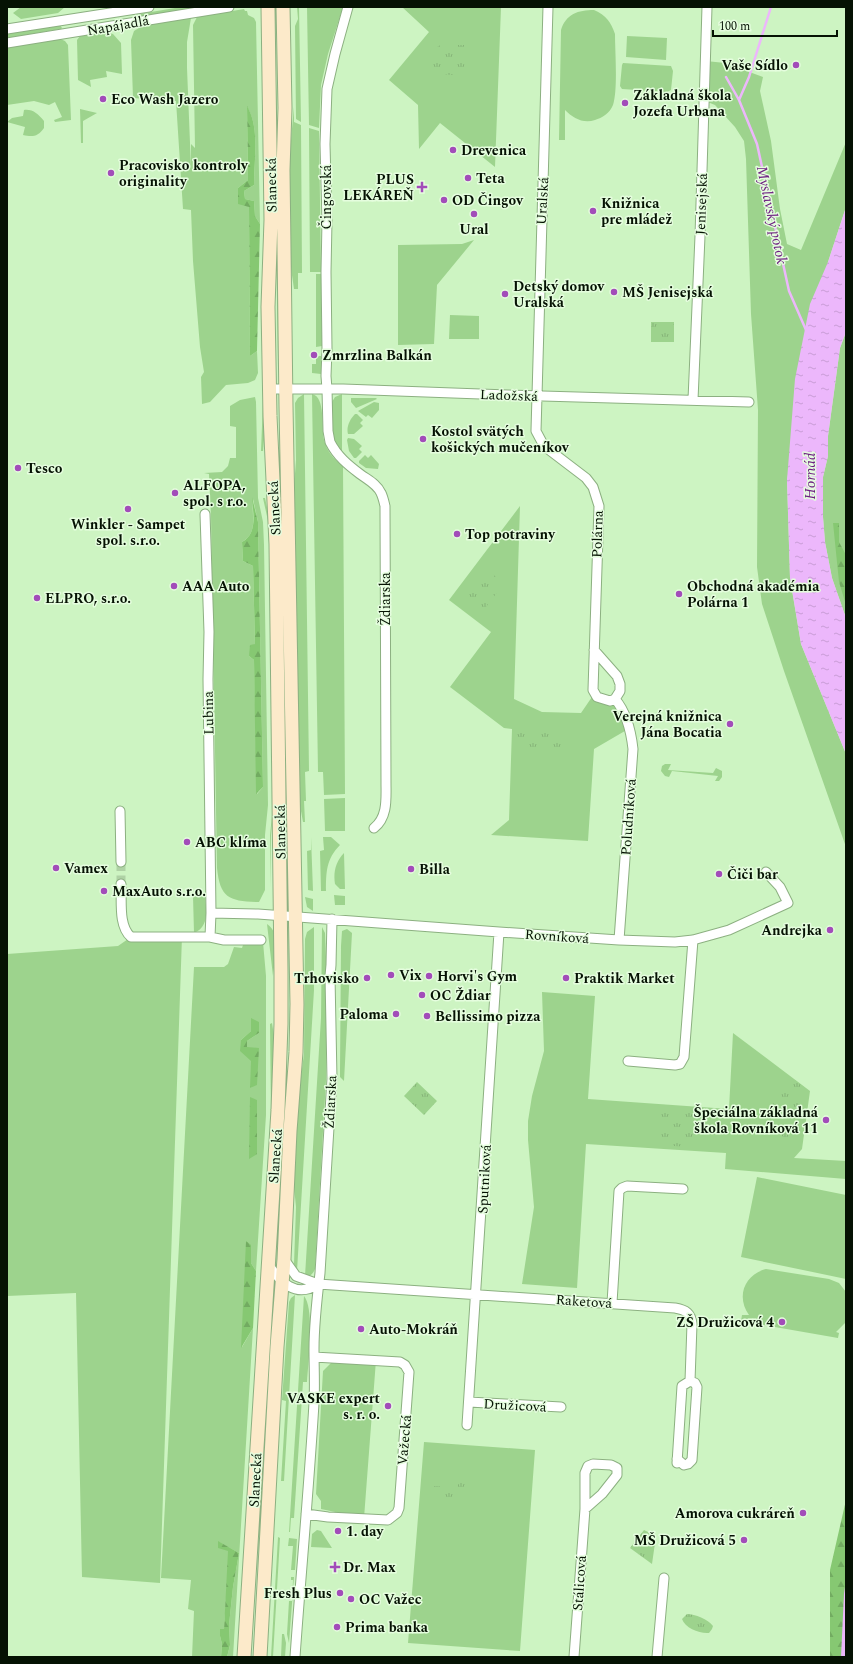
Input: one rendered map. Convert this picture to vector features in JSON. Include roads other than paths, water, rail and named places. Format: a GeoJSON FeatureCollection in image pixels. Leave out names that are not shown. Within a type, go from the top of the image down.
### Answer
{"type":"FeatureCollection","features":[{"type":"Feature","properties":{"kind":"main road","name":"Slanecká"},"geometry":{"type":"LineString","coordinates":[[244,1657],[281,1024],[276,544],[269,389],[268,307],[271,220],[268,7]]}},
{"type":"Feature","properties":{"kind":"main road","name":"Slanecká"},"geometry":{"type":"LineString","coordinates":[[260,1657],[273,1411],[284,1259],[290,1131],[296,1052],[296,917],[283,170],[285,108],[283,7]]}},
{"type":"Feature","properties":{"kind":"street","name":"Napájadlá"},"geometry":{"type":"LineString","coordinates":[[7,29],[149,7]]}},
{"type":"Feature","properties":{"kind":"street","name":"Napájadlá"},"geometry":{"type":"LineString","coordinates":[[7,43],[229,7]]}},
{"type":"Feature","properties":{"kind":"street","name":"Čingovská"},"geometry":{"type":"LineString","coordinates":[[327,389],[327,89],[348,7]]}},
{"type":"Feature","properties":{"kind":"street","name":"Uralská"},"geometry":{"type":"LineString","coordinates":[[537,396],[548,7]]}},
{"type":"Feature","properties":{"kind":"street","name":"Jenisejská"},"geometry":{"type":"LineString","coordinates":[[693,400],[701,228],[707,7]]}},
{"type":"Feature","properties":{"kind":"street","name":"Ladožská"},"geometry":{"type":"LineString","coordinates":[[269,389],[327,389],[749,402]]}},
{"type":"Feature","properties":{"kind":"street","name":"Ždiarska"},"geometry":{"type":"LineString","coordinates":[[327,389],[328,431],[330,442],[334,450],[344,461],[371,481],[379,489],[385,506],[386,783],[385,809],[383,817],[379,824],[374,828]]}},
{"type":"Feature","properties":{"kind":"street","name":"Polárna"},"geometry":{"type":"LineString","coordinates":[[537,396],[536,431],[541,442],[586,478],[593,487],[597,497],[599,506],[592,690],[601,700],[610,701],[615,699]]}},
{"type":"Feature","properties":{"kind":"street","name":"Lubina"},"geometry":{"type":"LineString","coordinates":[[205,514],[209,632],[210,937]]}},
{"type":"Feature","properties":{"kind":"street"},"geometry":{"type":"LineString","coordinates":[[594,650],[620,680],[620,691],[615,699]]}},
{"type":"Feature","properties":{"kind":"street","name":"Poludníková"},"geometry":{"type":"LineString","coordinates":[[615,699],[621,706],[630,728],[633,749],[619,940]]}},
{"type":"Feature","properties":{"kind":"street"},"geometry":{"type":"LineString","coordinates":[[120,811],[121,862]]}},
{"type":"Feature","properties":{"kind":"street","name":"Rovníková"},"geometry":{"type":"LineString","coordinates":[[281,916],[619,940],[674,942],[693,940],[728,930],[788,902],[775,879],[766,872]]}},
{"type":"Feature","properties":{"kind":"street"},"geometry":{"type":"LineString","coordinates":[[122,884],[123,924],[126,933],[131,937],[210,937],[224,940],[261,940]]}},
{"type":"Feature","properties":{"kind":"street"},"geometry":{"type":"LineString","coordinates":[[211,913],[281,916]]}},
{"type":"Feature","properties":{"kind":"street","name":"Ždiarska"},"geometry":{"type":"LineString","coordinates":[[318,1284],[332,1079],[330,976],[332,965],[332,919]]}},
{"type":"Feature","properties":{"kind":"street","name":"Sputniková"},"geometry":{"type":"LineString","coordinates":[[468,1425],[499,932]]}},
{"type":"Feature","properties":{"kind":"street"},"geometry":{"type":"LineString","coordinates":[[628,1062],[675,1065],[680,1064],[683,1061],[686,1042],[693,940]]}},
{"type":"Feature","properties":{"kind":"street"},"geometry":{"type":"LineString","coordinates":[[612,1303],[619,1191],[627,1186],[683,1189]]}},
{"type":"Feature","properties":{"kind":"street","name":"Raketová"},"geometry":{"type":"LineString","coordinates":[[284,1259],[296,1276],[318,1284],[612,1303],[686,1310],[691,1316],[692,1324],[690,1381]]}},
{"type":"Feature","properties":{"kind":"street"},"geometry":{"type":"LineString","coordinates":[[268,1263],[282,1281],[311,1294],[316,1303]]}},
{"type":"Feature","properties":{"kind":"street"},"geometry":{"type":"LineString","coordinates":[[295,1657],[315,1383],[314,1357],[318,1284]]}},
{"type":"Feature","properties":{"kind":"street","name":"Raketová"},"geometry":{"type":"LineString","coordinates":[[280,1306],[289,1293],[318,1284]]}},
{"type":"Feature","properties":{"kind":"street","name":"Važecká"},"geometry":{"type":"LineString","coordinates":[[306,1514],[328,1517],[388,1520],[397,1513],[399,1508],[409,1372],[405,1365],[400,1362],[314,1357]]}},
{"type":"Feature","properties":{"kind":"street","name":"Raketová"},"geometry":{"type":"LineString","coordinates":[[690,1381],[695,1384],[697,1388],[692,1460],[688,1464],[684,1465],[677,1463],[682,1386],[690,1381]]}},
{"type":"Feature","properties":{"kind":"street","name":"Družicová"},"geometry":{"type":"LineString","coordinates":[[469,1402],[562,1407]]}},
{"type":"Feature","properties":{"kind":"street","name":"Stálicová"},"geometry":{"type":"LineString","coordinates":[[574,1657],[585,1509],[584,1473],[588,1466],[593,1464],[611,1465],[617,1468],[618,1475],[602,1494],[585,1509]]}},
{"type":"Feature","properties":{"kind":"street"},"geometry":{"type":"LineString","coordinates":[[657,1657],[664,1578]]}},
{"type":"Feature","properties":{"kind":"water","name":"Hornád"},"geometry":{"type":"Polygon","coordinates":[[[846,207],[846,332],[840,348],[828,436],[828,456],[823,477],[823,517],[825,542],[832,578],[846,618],[846,754],[801,644],[790,578],[787,480],[795,379],[810,304],[828,262],[846,207]]]}},
{"type":"Feature","properties":{"kind":"water"},"geometry":{"type":"Polygon","coordinates":[[[846,1580],[846,1657],[841,1657],[844,1594],[846,1580]]]}},
{"type":"Feature","properties":{"kind":"waterway"},"geometry":{"type":"LineString","coordinates":[[739,100],[749,77],[771,7]]}},
{"type":"Feature","properties":{"kind":"waterway","name":"Myslavský potok"},"geometry":{"type":"LineString","coordinates":[[726,77],[739,100],[757,144],[789,291],[806,330]]}},
{"type":"Feature","properties":{"kind":"tunnel"},"geometry":{"type":"LineString","coordinates":[[121,862],[121,884]]}},
{"type":"Feature","properties":{"kind":"place","name":"Vaše Sídlo"},"geometry":{"type":"Point","coordinates":[796,65]}},
{"type":"Feature","properties":{"kind":"place","name":"Eco Wash Jazero"},"geometry":{"type":"Point","coordinates":[103,99]}},
{"type":"Feature","properties":{"kind":"place","name":"Základná škola Jozefa Urbana"},"geometry":{"type":"Point","coordinates":[625,103]}},
{"type":"Feature","properties":{"kind":"place","name":"Drevenica"},"geometry":{"type":"Point","coordinates":[453,150]}},
{"type":"Feature","properties":{"kind":"place","name":"Pracovisko kontroly originality"},"geometry":{"type":"Point","coordinates":[111,173]}},
{"type":"Feature","properties":{"kind":"place","name":"Teta"},"geometry":{"type":"Point","coordinates":[468,178]}},
{"type":"Feature","properties":{"kind":"place","name":"PLUS LEKÁREŇ"},"geometry":{"type":"Point","coordinates":[422,187]}},
{"type":"Feature","properties":{"kind":"place","name":"OD Čingov"},"geometry":{"type":"Point","coordinates":[444,200]}},
{"type":"Feature","properties":{"kind":"place","name":"Knižnica pre mládež"},"geometry":{"type":"Point","coordinates":[593,211]}},
{"type":"Feature","properties":{"kind":"place","name":"Ural"},"geometry":{"type":"Point","coordinates":[474,214]}},
{"type":"Feature","properties":{"kind":"place","name":"MŠ Jenisejská"},"geometry":{"type":"Point","coordinates":[614,292]}},
{"type":"Feature","properties":{"kind":"place","name":"Detský domov Uralská"},"geometry":{"type":"Point","coordinates":[505,294]}},
{"type":"Feature","properties":{"kind":"place","name":"Zmrzlina Balkán"},"geometry":{"type":"Point","coordinates":[314,355]}},
{"type":"Feature","properties":{"kind":"place","name":"Kostol svätých košických mučeníkov"},"geometry":{"type":"Point","coordinates":[423,439]}},
{"type":"Feature","properties":{"kind":"place","name":"Tesco"},"geometry":{"type":"Point","coordinates":[18,468]}},
{"type":"Feature","properties":{"kind":"place","name":"ALFOPA, spol. s r.o."},"geometry":{"type":"Point","coordinates":[175,493]}},
{"type":"Feature","properties":{"kind":"place","name":"Winkler - Sampet spol. s.r.o."},"geometry":{"type":"Point","coordinates":[128,509]}},
{"type":"Feature","properties":{"kind":"place","name":"Top potraviny"},"geometry":{"type":"Point","coordinates":[457,534]}},
{"type":"Feature","properties":{"kind":"place","name":"AAA Auto"},"geometry":{"type":"Point","coordinates":[174,586]}},
{"type":"Feature","properties":{"kind":"place","name":"Obchodná akadémia Polárna 1"},"geometry":{"type":"Point","coordinates":[679,594]}},
{"type":"Feature","properties":{"kind":"place","name":"ELPRO, s.r.o."},"geometry":{"type":"Point","coordinates":[37,598]}},
{"type":"Feature","properties":{"kind":"place","name":"Verejná knižnica Jána Bocatia"},"geometry":{"type":"Point","coordinates":[730,724]}},
{"type":"Feature","properties":{"kind":"place","name":"ABC klíma"},"geometry":{"type":"Point","coordinates":[187,842]}},
{"type":"Feature","properties":{"kind":"place","name":"Vamex"},"geometry":{"type":"Point","coordinates":[56,868]}},
{"type":"Feature","properties":{"kind":"place","name":"Billa"},"geometry":{"type":"Point","coordinates":[411,869]}},
{"type":"Feature","properties":{"kind":"place","name":"Čiči bar"},"geometry":{"type":"Point","coordinates":[719,874]}},
{"type":"Feature","properties":{"kind":"place","name":"MaxAuto s.r.o."},"geometry":{"type":"Point","coordinates":[104,891]}},
{"type":"Feature","properties":{"kind":"place","name":"Andrejka"},"geometry":{"type":"Point","coordinates":[830,930]}},
{"type":"Feature","properties":{"kind":"place","name":"Vix"},"geometry":{"type":"Point","coordinates":[391,975]}},
{"type":"Feature","properties":{"kind":"place","name":"Horvi's Gym"},"geometry":{"type":"Point","coordinates":[429,976]}},
{"type":"Feature","properties":{"kind":"place","name":"Trhovisko"},"geometry":{"type":"Point","coordinates":[367,978]}},
{"type":"Feature","properties":{"kind":"place","name":"Praktik Market"},"geometry":{"type":"Point","coordinates":[566,978]}},
{"type":"Feature","properties":{"kind":"place","name":"OC Ždiar"},"geometry":{"type":"Point","coordinates":[422,995]}},
{"type":"Feature","properties":{"kind":"place","name":"Paloma"},"geometry":{"type":"Point","coordinates":[396,1014]}},
{"type":"Feature","properties":{"kind":"place","name":"Bellissimo pizza"},"geometry":{"type":"Point","coordinates":[427,1016]}},
{"type":"Feature","properties":{"kind":"place","name":"Špeciálna základná škola Rovníková 11"},"geometry":{"type":"Point","coordinates":[826,1120]}},
{"type":"Feature","properties":{"kind":"place","name":"ZŠ Družicová 4"},"geometry":{"type":"Point","coordinates":[782,1322]}},
{"type":"Feature","properties":{"kind":"place","name":"Auto-Mokráň"},"geometry":{"type":"Point","coordinates":[361,1329]}},
{"type":"Feature","properties":{"kind":"place","name":"VASKE expert s. r. o."},"geometry":{"type":"Point","coordinates":[388,1406]}},
{"type":"Feature","properties":{"kind":"place","name":"Amorova cukráreň"},"geometry":{"type":"Point","coordinates":[803,1513]}},
{"type":"Feature","properties":{"kind":"place","name":"1. day"},"geometry":{"type":"Point","coordinates":[338,1531]}},
{"type":"Feature","properties":{"kind":"place","name":"MŠ Družicová 5"},"geometry":{"type":"Point","coordinates":[744,1540]}},
{"type":"Feature","properties":{"kind":"place","name":"Dr. Max"},"geometry":{"type":"Point","coordinates":[335,1567]}},
{"type":"Feature","properties":{"kind":"place","name":"Fresh Plus"},"geometry":{"type":"Point","coordinates":[340,1593]}},
{"type":"Feature","properties":{"kind":"place","name":"OC Važec"},"geometry":{"type":"Point","coordinates":[351,1599]}},
{"type":"Feature","properties":{"kind":"place","name":"Prima banka"},"geometry":{"type":"Point","coordinates":[337,1627]}}]}
